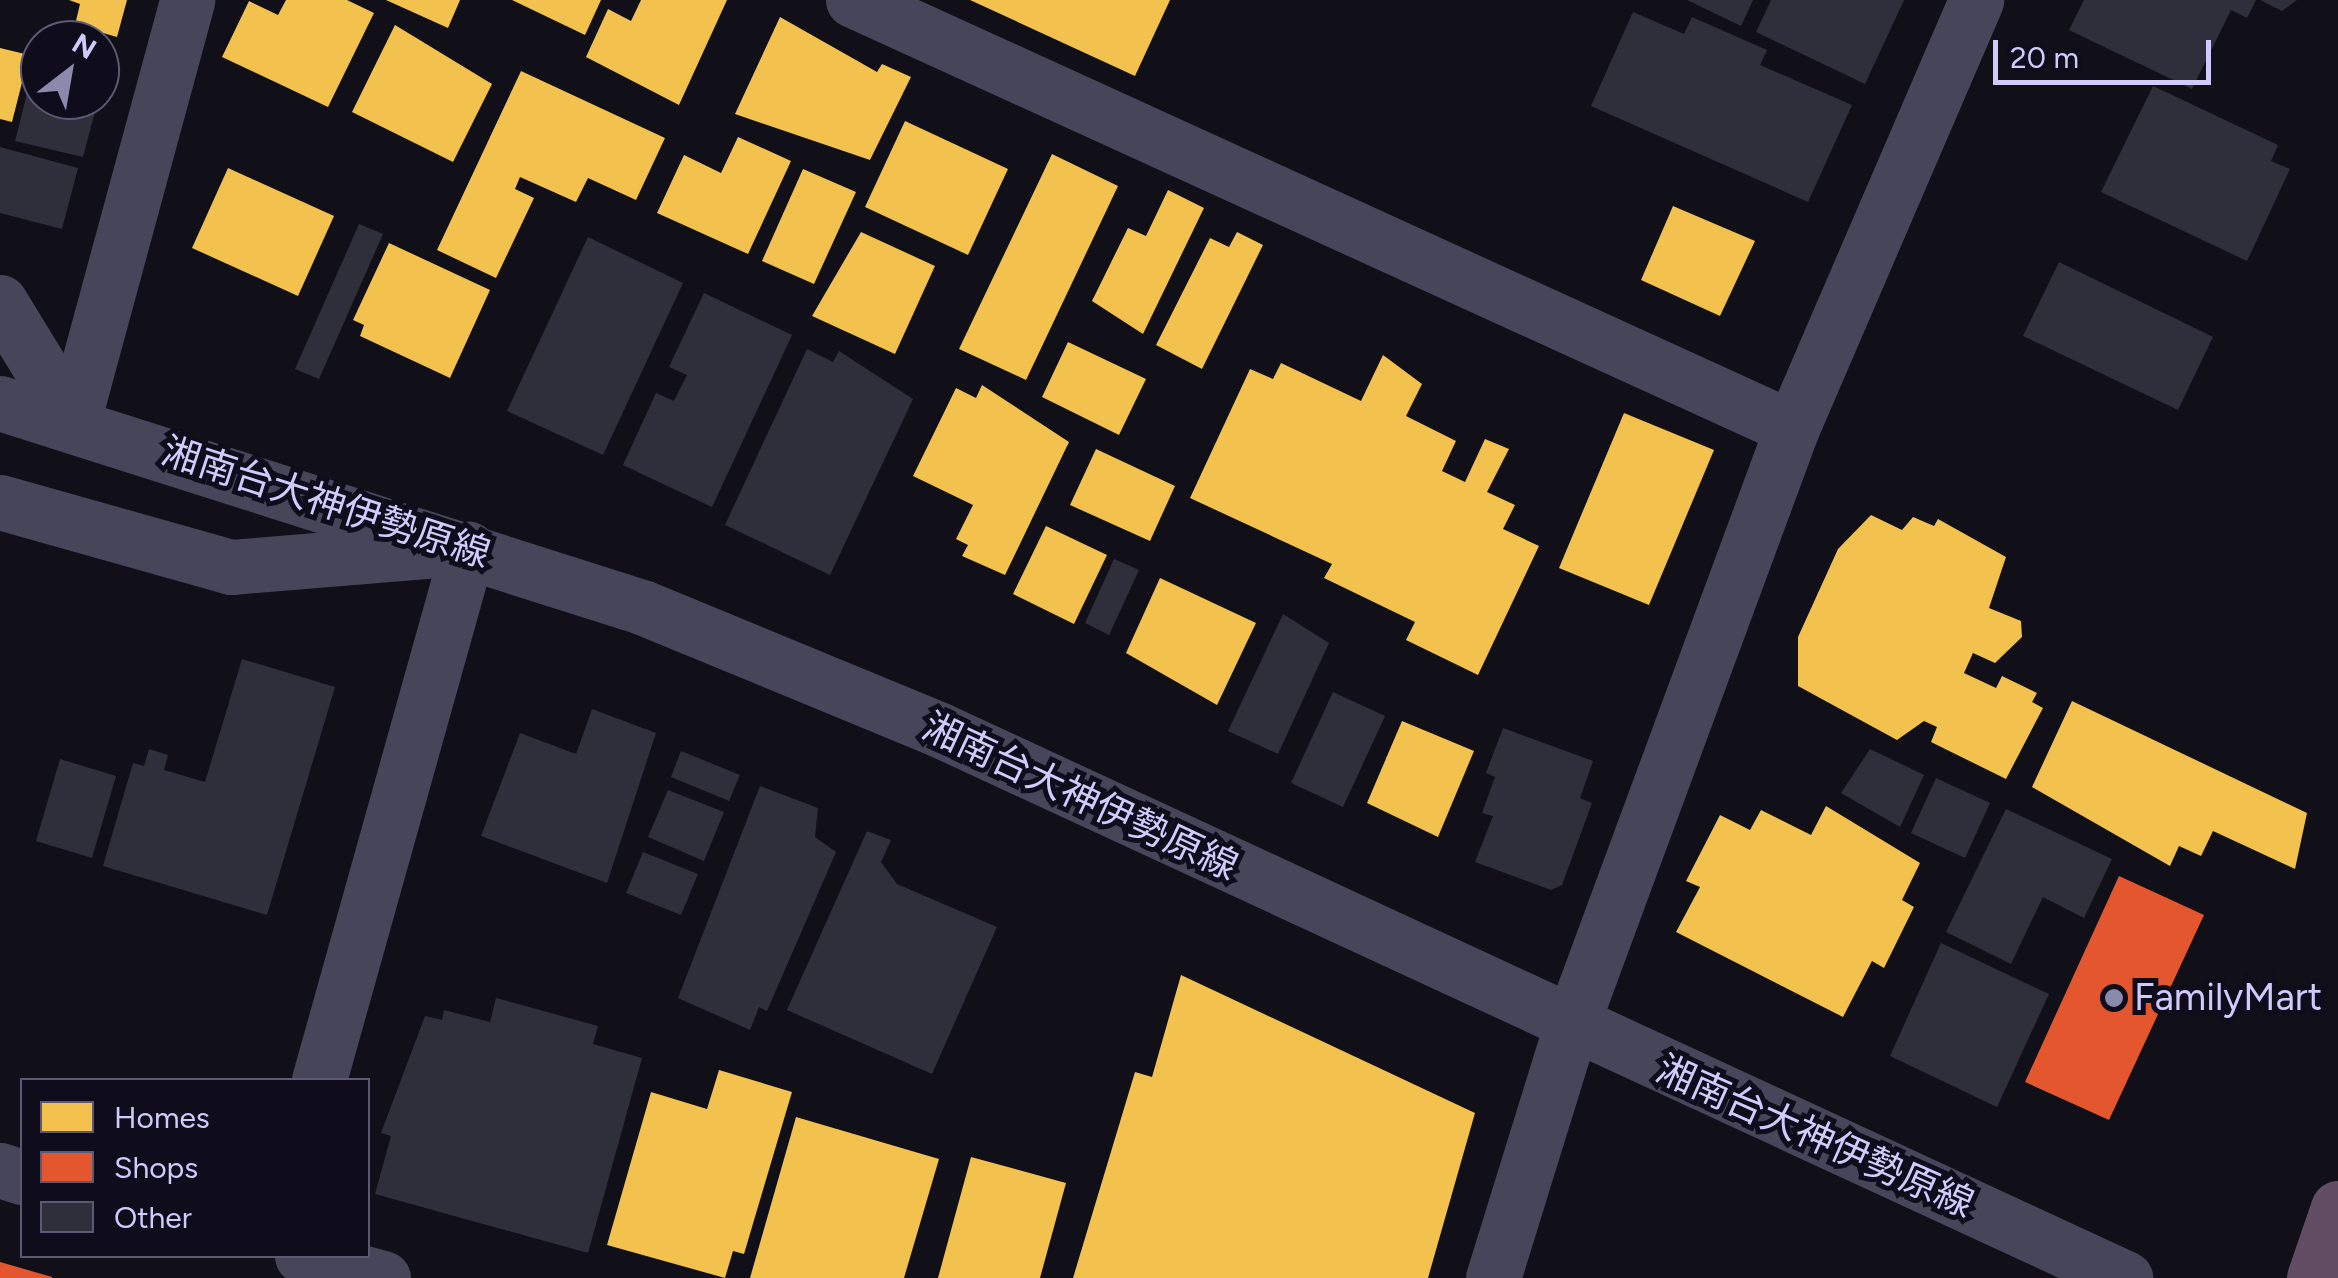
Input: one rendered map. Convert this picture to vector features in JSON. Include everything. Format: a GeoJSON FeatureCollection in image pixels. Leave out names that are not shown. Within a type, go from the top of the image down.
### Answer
{"type":"FeatureCollection","features":[{"type":"Feature","properties":{"kind":"highway"},"geometry":{"type":"LineString","coordinates":[[2314,1278],[2338,1208]]}},
{"type":"Feature","properties":{"kind":"street"},"geometry":{"type":"LineString","coordinates":[[74,422],[187,0]]}},
{"type":"Feature","properties":{"kind":"street"},"geometry":{"type":"LineString","coordinates":[[853,0],[1792,428]]}},
{"type":"Feature","properties":{"kind":"street"},"geometry":{"type":"LineString","coordinates":[[1493,1278],[1571,1026],[1792,428],[1976,0]]}},
{"type":"Feature","properties":{"kind":"street"},"geometry":{"type":"LineString","coordinates":[[0,302],[74,422]]}},
{"type":"Feature","properties":{"kind":"street","name":"湘南台大神伊勢原線"},"geometry":{"type":"LineString","coordinates":[[0,402],[468,548],[642,608],[940,730],[1571,1026],[2125,1278]]}},
{"type":"Feature","properties":{"kind":"street"},"geometry":{"type":"LineString","coordinates":[[0,502],[231,567],[468,548],[320,1078]]}},
{"type":"Feature","properties":{"kind":"street"},"geometry":{"type":"LineString","coordinates":[[309,1258],[383,1278]]}},
{"type":"Feature","properties":{"kind":"building: Homes"},"geometry":{"type":"Polygon","coordinates":[[[69,0],[127,0],[120,26],[120,20],[76,20],[80,4],[69,0]]]}},
{"type":"Feature","properties":{"kind":"building: Homes"},"geometry":{"type":"Polygon","coordinates":[[[286,0],[347,0],[374,13],[328,107],[222,57],[249,1],[278,15],[286,0]]]}},
{"type":"Feature","properties":{"kind":"building: Homes"},"geometry":{"type":"Polygon","coordinates":[[[386,0],[460,0],[448,28],[386,0]]]}},
{"type":"Feature","properties":{"kind":"building: Homes"},"geometry":{"type":"Polygon","coordinates":[[[512,0],[601,0],[585,35],[512,0]]]}},
{"type":"Feature","properties":{"kind":"building: Homes"},"geometry":{"type":"Polygon","coordinates":[[[641,0],[727,0],[679,105],[586,57],[608,9],[631,21],[641,0]]]}},
{"type":"Feature","properties":{"kind":"building: Homes"},"geometry":{"type":"Polygon","coordinates":[[[970,0],[1170,0],[1135,76],[970,0]]]}},
{"type":"Feature","properties":{"kind":"building: Homes"},"geometry":{"type":"Polygon","coordinates":[[[780,17],[877,72],[882,64],[911,77],[870,160],[735,114],[780,17]]]}},
{"type":"Feature","properties":{"kind":"building: Homes"},"geometry":{"type":"Polygon","coordinates":[[[395,25],[492,84],[453,162],[352,112],[395,25]]]}},
{"type":"Feature","properties":{"kind":"building: Homes"},"geometry":{"type":"Polygon","coordinates":[[[0,48],[20,53],[20,90],[12,122],[0,119],[0,48]]]}},
{"type":"Feature","properties":{"kind":"building: Homes"},"geometry":{"type":"Polygon","coordinates":[[[521,71],[665,138],[636,200],[588,178],[576,202],[520,177],[515,189],[534,198],[496,278],[437,250],[521,71]]]}},
{"type":"Feature","properties":{"kind":"building: Homes"},"geometry":{"type":"Polygon","coordinates":[[[905,121],[1008,169],[968,255],[865,207],[905,121]]]}},
{"type":"Feature","properties":{"kind":"building: Homes"},"geometry":{"type":"Polygon","coordinates":[[[738,137],[791,161],[748,254],[657,213],[684,155],[721,173],[738,137]]]}},
{"type":"Feature","properties":{"kind":"building: Homes"},"geometry":{"type":"Polygon","coordinates":[[[1052,154],[1118,186],[1026,380],[959,349],[1052,154]]]}},
{"type":"Feature","properties":{"kind":"building: Homes"},"geometry":{"type":"Polygon","coordinates":[[[228,168],[334,216],[298,296],[192,248],[228,168]]]}},
{"type":"Feature","properties":{"kind":"building: Homes"},"geometry":{"type":"Polygon","coordinates":[[[803,169],[856,192],[814,284],[762,261],[803,169]]]}},
{"type":"Feature","properties":{"kind":"building: Homes"},"geometry":{"type":"Polygon","coordinates":[[[1168,190],[1204,208],[1143,334],[1092,301],[1128,228],[1146,236],[1168,190]]]}},
{"type":"Feature","properties":{"kind":"building: Homes"},"geometry":{"type":"Polygon","coordinates":[[[1673,206],[1755,241],[1720,316],[1641,280],[1673,206]]]}},
{"type":"Feature","properties":{"kind":"building: Homes"},"geometry":{"type":"Polygon","coordinates":[[[861,232],[935,266],[895,354],[812,316],[861,232]]]}},
{"type":"Feature","properties":{"kind":"building: Homes"},"geometry":{"type":"Polygon","coordinates":[[[1237,232],[1263,245],[1202,369],[1156,345],[1210,238],[1229,247],[1237,232]]]}},
{"type":"Feature","properties":{"kind":"building: Homes"},"geometry":{"type":"Polygon","coordinates":[[[389,243],[490,290],[450,378],[360,336],[364,325],[353,320],[389,243]]]}},
{"type":"Feature","properties":{"kind":"building: Homes"},"geometry":{"type":"Polygon","coordinates":[[[1068,342],[1146,379],[1119,435],[1042,397],[1068,342]]]}},
{"type":"Feature","properties":{"kind":"building: Homes"},"geometry":{"type":"Polygon","coordinates":[[[1383,355],[1422,384],[1406,416],[1456,441],[1442,471],[1465,482],[1485,439],[1509,449],[1487,492],[1515,505],[1503,529],[1539,546],[1478,675],[1406,640],[1415,622],[1324,578],[1332,564],[1190,498],[1250,369],[1273,379],[1281,363],[1361,401],[1383,355]]]}},
{"type":"Feature","properties":{"kind":"building: Homes"},"geometry":{"type":"Polygon","coordinates":[[[982,385],[1069,442],[1005,575],[962,556],[968,545],[956,539],[973,505],[913,476],[956,388],[976,398],[982,385]]]}},
{"type":"Feature","properties":{"kind":"building: Homes"},"geometry":{"type":"Polygon","coordinates":[[[1624,413],[1714,450],[1649,605],[1559,568],[1624,413]]]}},
{"type":"Feature","properties":{"kind":"building: Homes"},"geometry":{"type":"Polygon","coordinates":[[[1096,449],[1175,486],[1150,541],[1070,505],[1096,449]]]}},
{"type":"Feature","properties":{"kind":"building: Homes"},"geometry":{"type":"Polygon","coordinates":[[[1871,515],[1902,530],[1913,517],[1934,526],[1938,519],[2006,557],[1989,608],[2021,621],[2022,637],[1995,663],[1973,653],[1964,673],[1996,688],[2002,676],[2037,693],[2032,702],[2043,708],[2006,779],[1931,742],[1937,727],[1924,721],[1897,740],[1798,686],[1798,637],[1838,549],[1871,515]]]}},
{"type":"Feature","properties":{"kind":"building: Homes"},"geometry":{"type":"Polygon","coordinates":[[[1046,526],[1107,555],[1074,624],[1013,594],[1046,526]]]}},
{"type":"Feature","properties":{"kind":"building: Homes"},"geometry":{"type":"Polygon","coordinates":[[[1160,578],[1256,623],[1217,705],[1126,653],[1160,578]]]}},
{"type":"Feature","properties":{"kind":"building: Homes"},"geometry":{"type":"Polygon","coordinates":[[[2072,701],[2307,813],[2295,869],[2213,831],[2201,856],[2179,846],[2170,866],[2032,787],[2072,701]]]}},
{"type":"Feature","properties":{"kind":"building: Homes"},"geometry":{"type":"Polygon","coordinates":[[[1402,721],[1474,751],[1438,837],[1367,803],[1402,721]]]}},
{"type":"Feature","properties":{"kind":"building: Homes"},"geometry":{"type":"Polygon","coordinates":[[[1826,806],[1920,863],[1902,900],[1914,907],[1884,968],[1872,961],[1843,1017],[1676,932],[1700,887],[1686,881],[1720,815],[1750,830],[1761,810],[1811,835],[1826,806]]]}},
{"type":"Feature","properties":{"kind":"building: Homes"},"geometry":{"type":"Polygon","coordinates":[[[1181,975],[1475,1113],[1428,1278],[1073,1278],[1135,1072],[1152,1077],[1181,975]]]}},
{"type":"Feature","properties":{"kind":"building: Homes"},"geometry":{"type":"Polygon","coordinates":[[[719,1070],[792,1092],[744,1254],[733,1251],[725,1278],[607,1245],[651,1092],[707,1109],[719,1070]]]}},
{"type":"Feature","properties":{"kind":"building: Homes"},"geometry":{"type":"Polygon","coordinates":[[[796,1117],[939,1159],[904,1278],[750,1278],[796,1117]]]}},
{"type":"Feature","properties":{"kind":"building: Homes"},"geometry":{"type":"Polygon","coordinates":[[[971,1157],[1066,1183],[1040,1278],[938,1278],[971,1157]]]}},
{"type":"Feature","properties":{"kind":"building: Shops","name":"FamilyMart"},"geometry":{"type":"Polygon","coordinates":[[[2119,876],[2204,915],[2109,1120],[2025,1082],[2119,876]]]}},
{"type":"Feature","properties":{"kind":"building: Shops"},"geometry":{"type":"Polygon","coordinates":[[[0,1262],[52,1277],[52,1278],[0,1278],[0,1262]]]}},
{"type":"Feature","properties":{"kind":"building: Other"},"geometry":{"type":"Polygon","coordinates":[[[1687,0],[1753,0],[1741,26],[1687,0]]]}},
{"type":"Feature","properties":{"kind":"building: Other"},"geometry":{"type":"Polygon","coordinates":[[[1771,0],[1904,0],[1865,84],[1756,32],[1771,0]]]}},
{"type":"Feature","properties":{"kind":"building: Other"},"geometry":{"type":"Polygon","coordinates":[[[2084,0],[2256,0],[2247,18],[2231,10],[2192,89],[2069,30],[2084,0]]]}},
{"type":"Feature","properties":{"kind":"building: Other"},"geometry":{"type":"Polygon","coordinates":[[[2260,0],[2297,0],[2282,11],[2260,0]]]}},
{"type":"Feature","properties":{"kind":"building: Other"},"geometry":{"type":"Polygon","coordinates":[[[1633,12],[1684,34],[1692,17],[1767,50],[1760,65],[1852,105],[1808,202],[1591,106],[1633,12]]]}},
{"type":"Feature","properties":{"kind":"building: Other"},"geometry":{"type":"Polygon","coordinates":[[[2153,86],[2278,145],[2271,161],[2290,169],[2247,261],[2101,192],[2153,86]]]}},
{"type":"Feature","properties":{"kind":"building: Other"},"geometry":{"type":"Polygon","coordinates":[[[20,120],[93,120],[83,157],[15,141],[20,120]]]}},
{"type":"Feature","properties":{"kind":"building: Other"},"geometry":{"type":"Polygon","coordinates":[[[0,147],[78,168],[62,229],[0,213],[0,147]]]}},
{"type":"Feature","properties":{"kind":"building: Other"},"geometry":{"type":"Polygon","coordinates":[[[359,224],[383,234],[319,379],[295,369],[359,224]]]}},
{"type":"Feature","properties":{"kind":"building: Other"},"geometry":{"type":"Polygon","coordinates":[[[588,237],[683,283],[603,455],[507,411],[588,237]]]}},
{"type":"Feature","properties":{"kind":"building: Other"},"geometry":{"type":"Polygon","coordinates":[[[2059,262],[2213,337],[2178,410],[2023,336],[2059,262]]]}},
{"type":"Feature","properties":{"kind":"building: Other"},"geometry":{"type":"Polygon","coordinates":[[[704,293],[792,335],[712,507],[623,465],[656,393],[674,401],[687,375],[669,367],[704,293]]]}},
{"type":"Feature","properties":{"kind":"building: Other"},"geometry":{"type":"Polygon","coordinates":[[[807,349],[833,362],[839,351],[913,399],[830,575],[725,525],[807,349]]]}},
{"type":"Feature","properties":{"kind":"building: Other"},"geometry":{"type":"Polygon","coordinates":[[[1114,559],[1139,570],[1109,635],[1085,623],[1114,559]]]}},
{"type":"Feature","properties":{"kind":"building: Other"},"geometry":{"type":"Polygon","coordinates":[[[1283,614],[1329,643],[1278,754],[1228,731],[1283,614]]]}},
{"type":"Feature","properties":{"kind":"building: Other"},"geometry":{"type":"Polygon","coordinates":[[[242,659],[335,687],[267,915],[103,866],[133,763],[144,766],[149,749],[168,755],[164,770],[205,782],[242,659]]]}},
{"type":"Feature","properties":{"kind":"building: Other"},"geometry":{"type":"Polygon","coordinates":[[[1333,692],[1385,716],[1343,807],[1291,783],[1333,692]]]}},
{"type":"Feature","properties":{"kind":"building: Other"},"geometry":{"type":"Polygon","coordinates":[[[592,709],[656,733],[607,883],[481,836],[520,733],[576,754],[592,709]]]}},
{"type":"Feature","properties":{"kind":"building: Other"},"geometry":{"type":"Polygon","coordinates":[[[1503,728],[1593,761],[1580,798],[1592,803],[1562,885],[1551,890],[1475,862],[1493,816],[1482,813],[1495,777],[1486,773],[1503,728]]]}},
{"type":"Feature","properties":{"kind":"building: Other"},"geometry":{"type":"Polygon","coordinates":[[[1870,749],[1924,775],[1900,827],[1841,793],[1870,749]]]}},
{"type":"Feature","properties":{"kind":"building: Other"},"geometry":{"type":"Polygon","coordinates":[[[681,751],[740,775],[729,801],[671,777],[681,751]]]}},
{"type":"Feature","properties":{"kind":"building: Other"},"geometry":{"type":"Polygon","coordinates":[[[60,759],[116,776],[92,858],[36,841],[60,759]]]}},
{"type":"Feature","properties":{"kind":"building: Other"},"geometry":{"type":"Polygon","coordinates":[[[1936,778],[1990,803],[1965,858],[1911,833],[1936,778]]]}},
{"type":"Feature","properties":{"kind":"building: Other"},"geometry":{"type":"Polygon","coordinates":[[[760,786],[818,808],[815,837],[836,852],[767,1011],[759,1007],[750,1030],[678,998],[760,786]]]}},
{"type":"Feature","properties":{"kind":"building: Other"},"geometry":{"type":"Polygon","coordinates":[[[668,790],[724,812],[704,861],[648,837],[668,790]]]}},
{"type":"Feature","properties":{"kind":"building: Other"},"geometry":{"type":"Polygon","coordinates":[[[2006,809],[2112,859],[2084,918],[2043,897],[2011,964],[1946,932],[2006,809]]]}},
{"type":"Feature","properties":{"kind":"building: Other"},"geometry":{"type":"Polygon","coordinates":[[[867,831],[891,840],[881,862],[897,884],[997,927],[932,1074],[787,1010],[867,831]]]}},
{"type":"Feature","properties":{"kind":"building: Other"},"geometry":{"type":"Polygon","coordinates":[[[643,852],[698,874],[681,915],[626,893],[643,852]]]}},
{"type":"Feature","properties":{"kind":"building: Other"},"geometry":{"type":"Polygon","coordinates":[[[1941,943],[2049,994],[1997,1107],[1890,1056],[1941,943]]]}},
{"type":"Feature","properties":{"kind":"building: Other"},"geometry":{"type":"Polygon","coordinates":[[[496,998],[598,1026],[593,1044],[642,1058],[588,1253],[375,1194],[391,1136],[381,1133],[425,1016],[442,1020],[444,1010],[490,1022],[496,998]]]}},
{"type":"Feature","properties":{"kind":"place","name":"FamilyMart"},"geometry":{"type":"Point","coordinates":[2114,998]}}]}
